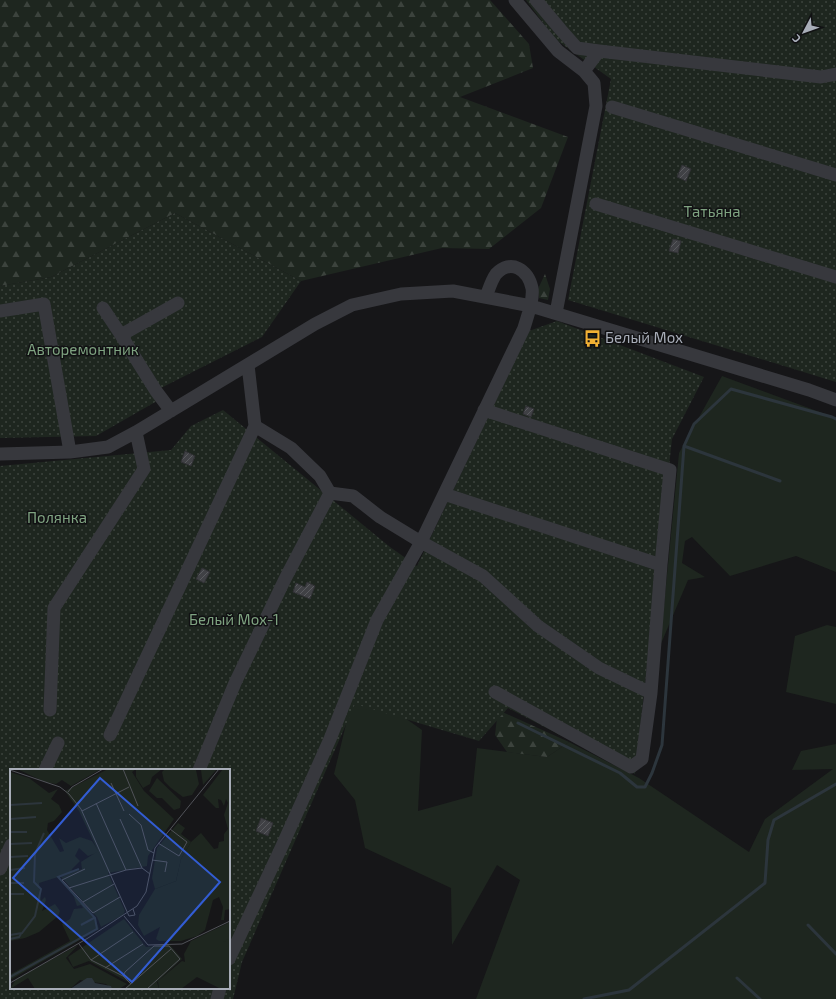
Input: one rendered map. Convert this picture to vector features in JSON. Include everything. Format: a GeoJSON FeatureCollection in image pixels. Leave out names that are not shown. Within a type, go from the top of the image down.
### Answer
{"type":"FeatureCollection","features":[{"type":"Feature","properties":{"kind":"street"},"geometry":{"type":"LineString","coordinates":[[515,0],[558,51],[584,71],[594,83],[596,106],[556,313]]}},
{"type":"Feature","properties":{"kind":"street"},"geometry":{"type":"LineString","coordinates":[[536,0],[577,48],[821,76],[836,74]]}},
{"type":"Feature","properties":{"kind":"street"},"geometry":{"type":"LineString","coordinates":[[584,71],[599,51]]}},
{"type":"Feature","properties":{"kind":"street"},"geometry":{"type":"LineString","coordinates":[[612,107],[836,175]]}},
{"type":"Feature","properties":{"kind":"street"},"geometry":{"type":"LineString","coordinates":[[596,204],[836,277]]}},
{"type":"Feature","properties":{"kind":"street"},"geometry":{"type":"LineString","coordinates":[[231,950],[282,846],[327,746],[377,620],[421,542],[524,328],[531,306],[532,289],[522,270],[515,266],[506,267],[497,273],[491,282],[486,297]]}},
{"type":"Feature","properties":{"kind":"street"},"geometry":{"type":"LineString","coordinates":[[0,454],[70,452],[108,447],[136,432],[315,324],[352,305],[401,294],[453,291],[531,306],[809,390],[836,400]]}},
{"type":"Feature","properties":{"kind":"street"},"geometry":{"type":"LineString","coordinates":[[0,311],[44,304],[70,452]]}},
{"type":"Feature","properties":{"kind":"street"},"geometry":{"type":"LineString","coordinates":[[121,335],[178,304]]}},
{"type":"Feature","properties":{"kind":"street"},"geometry":{"type":"LineString","coordinates":[[103,308],[156,391],[171,411]]}},
{"type":"Feature","properties":{"kind":"street"},"geometry":{"type":"LineString","coordinates":[[110,735],[255,426],[248,365]]}},
{"type":"Feature","properties":{"kind":"street"},"geometry":{"type":"LineString","coordinates":[[484,410],[670,470],[651,693],[642,759],[631,766],[495,692]]}},
{"type":"Feature","properties":{"kind":"street"},"geometry":{"type":"LineString","coordinates":[[255,426],[291,448],[320,476],[330,493]]}},
{"type":"Feature","properties":{"kind":"street"},"geometry":{"type":"LineString","coordinates":[[50,710],[54,608],[144,469],[136,432]]}},
{"type":"Feature","properties":{"kind":"street"},"geometry":{"type":"LineString","coordinates":[[330,493],[353,496],[380,517],[421,542],[483,576],[538,626],[599,668],[651,693]]}},
{"type":"Feature","properties":{"kind":"street"},"geometry":{"type":"LineString","coordinates":[[199,769],[235,684],[285,579],[330,493]]}},
{"type":"Feature","properties":{"kind":"street"},"geometry":{"type":"LineString","coordinates":[[444,494],[661,566]]}},
{"type":"Feature","properties":{"kind":"street"},"geometry":{"type":"LineString","coordinates":[[45,769],[58,743]]}},
{"type":"Feature","properties":{"kind":"street"},"geometry":{"type":"LineString","coordinates":[[4,861],[10,846]]}},
{"type":"Feature","properties":{"kind":"street"},"geometry":{"type":"LineString","coordinates":[[217,999],[220,989]]}},
{"type":"Feature","properties":{"kind":"green space"},"geometry":{"type":"Polygon","coordinates":[[[0,0],[490,0],[529,44],[533,68],[460,97],[568,137],[541,208],[489,249],[442,248],[301,281],[175,213],[51,277],[0,286],[0,0]]]}},
{"type":"Feature","properties":{"kind":"green space","name":"Татьяна"},"geometry":{"type":"Polygon","coordinates":[[[526,0],[836,0],[836,382],[568,300],[611,79],[555,39],[526,0]]]}},
{"type":"Feature","properties":{"kind":"green space","name":"Авторемонтник"},"geometry":{"type":"Polygon","coordinates":[[[175,213],[301,281],[262,337],[153,392],[157,401],[96,436],[0,438],[0,286],[51,277],[175,213]]]}},
{"type":"Feature","properties":{"kind":"green space"},"geometry":{"type":"Polygon","coordinates":[[[545,274],[550,289],[548,300],[539,298],[538,289],[545,274]]]}},
{"type":"Feature","properties":{"kind":"green space","name":"Белый Мох-1"},"geometry":{"type":"Polygon","coordinates":[[[557,321],[704,377],[672,439],[635,774],[508,708],[479,741],[355,704],[242,962],[233,999],[0,999],[0,466],[171,450],[191,426],[223,410],[390,547],[417,566],[529,331],[557,321]]]}},
{"type":"Feature","properties":{"kind":"green space"},"geometry":{"type":"Polygon","coordinates":[[[722,376],[836,418],[836,572],[796,556],[730,576],[692,537],[685,541],[682,563],[705,577],[688,580],[660,646],[679,453],[722,376]]]}},
{"type":"Feature","properties":{"kind":"green space"},"geometry":{"type":"Polygon","coordinates":[[[827,625],[836,627],[836,704],[786,692],[795,636],[827,625]]]}},
{"type":"Feature","properties":{"kind":"green space"},"geometry":{"type":"Polygon","coordinates":[[[353,695],[374,696],[422,730],[418,811],[472,796],[477,748],[547,757],[569,742],[639,778],[749,852],[765,819],[833,769],[792,770],[801,751],[836,744],[836,999],[476,999],[520,880],[497,865],[452,945],[451,888],[365,848],[355,800],[334,774],[353,695]]]}},
{"type":"Feature","properties":{"kind":"green space"},"geometry":{"type":"Polygon","coordinates":[[[498,710],[569,742],[547,757],[507,752],[495,735],[498,710]]]}},
{"type":"Feature","properties":{"kind":"building"},"geometry":{"type":"Polygon","coordinates":[[[682,165],[691,169],[686,181],[677,177],[682,165]]]}},
{"type":"Feature","properties":{"kind":"building"},"geometry":{"type":"Polygon","coordinates":[[[673,239],[681,241],[678,253],[669,251],[673,239]]]}},
{"type":"Feature","properties":{"kind":"building"},"geometry":{"type":"Polygon","coordinates":[[[526,406],[534,409],[531,417],[523,414],[526,406]]]}},
{"type":"Feature","properties":{"kind":"building"},"geometry":{"type":"Polygon","coordinates":[[[185,451],[195,456],[191,466],[181,462],[185,451]]]}},
{"type":"Feature","properties":{"kind":"building"},"geometry":{"type":"Polygon","coordinates":[[[202,568],[210,572],[204,583],[196,579],[202,568]]]}},
{"type":"Feature","properties":{"kind":"building"},"geometry":{"type":"Polygon","coordinates":[[[307,582],[315,586],[310,599],[293,592],[296,583],[305,587],[307,582]]]}},
{"type":"Feature","properties":{"kind":"building"},"geometry":{"type":"Polygon","coordinates":[[[261,818],[273,823],[268,836],[256,831],[261,818]]]}},
{"type":"Feature","properties":{"kind":"waterway"},"geometry":{"type":"LineString","coordinates":[[518,723],[620,773],[637,787],[645,787],[652,773],[662,745],[684,446],[694,424],[731,389],[836,419]]}},
{"type":"Feature","properties":{"kind":"waterway"},"geometry":{"type":"LineString","coordinates":[[684,446],[780,481]]}},
{"type":"Feature","properties":{"kind":"waterway"},"geometry":{"type":"LineString","coordinates":[[584,999],[629,990],[765,883],[768,840],[774,820],[836,784]]}},
{"type":"Feature","properties":{"kind":"waterway"},"geometry":{"type":"LineString","coordinates":[[808,925],[836,954]]}},
{"type":"Feature","properties":{"kind":"waterway"},"geometry":{"type":"LineString","coordinates":[[737,978],[760,999]]}},
{"type":"Feature","properties":{"kind":"place","name":"Белый Мох"},"geometry":{"type":"Point","coordinates":[592,338]}},
{"type":"Feature","properties":{"kind":"park label","name":"Полянка"},"geometry":{"type":"Point","coordinates":[57,518]}}]}
